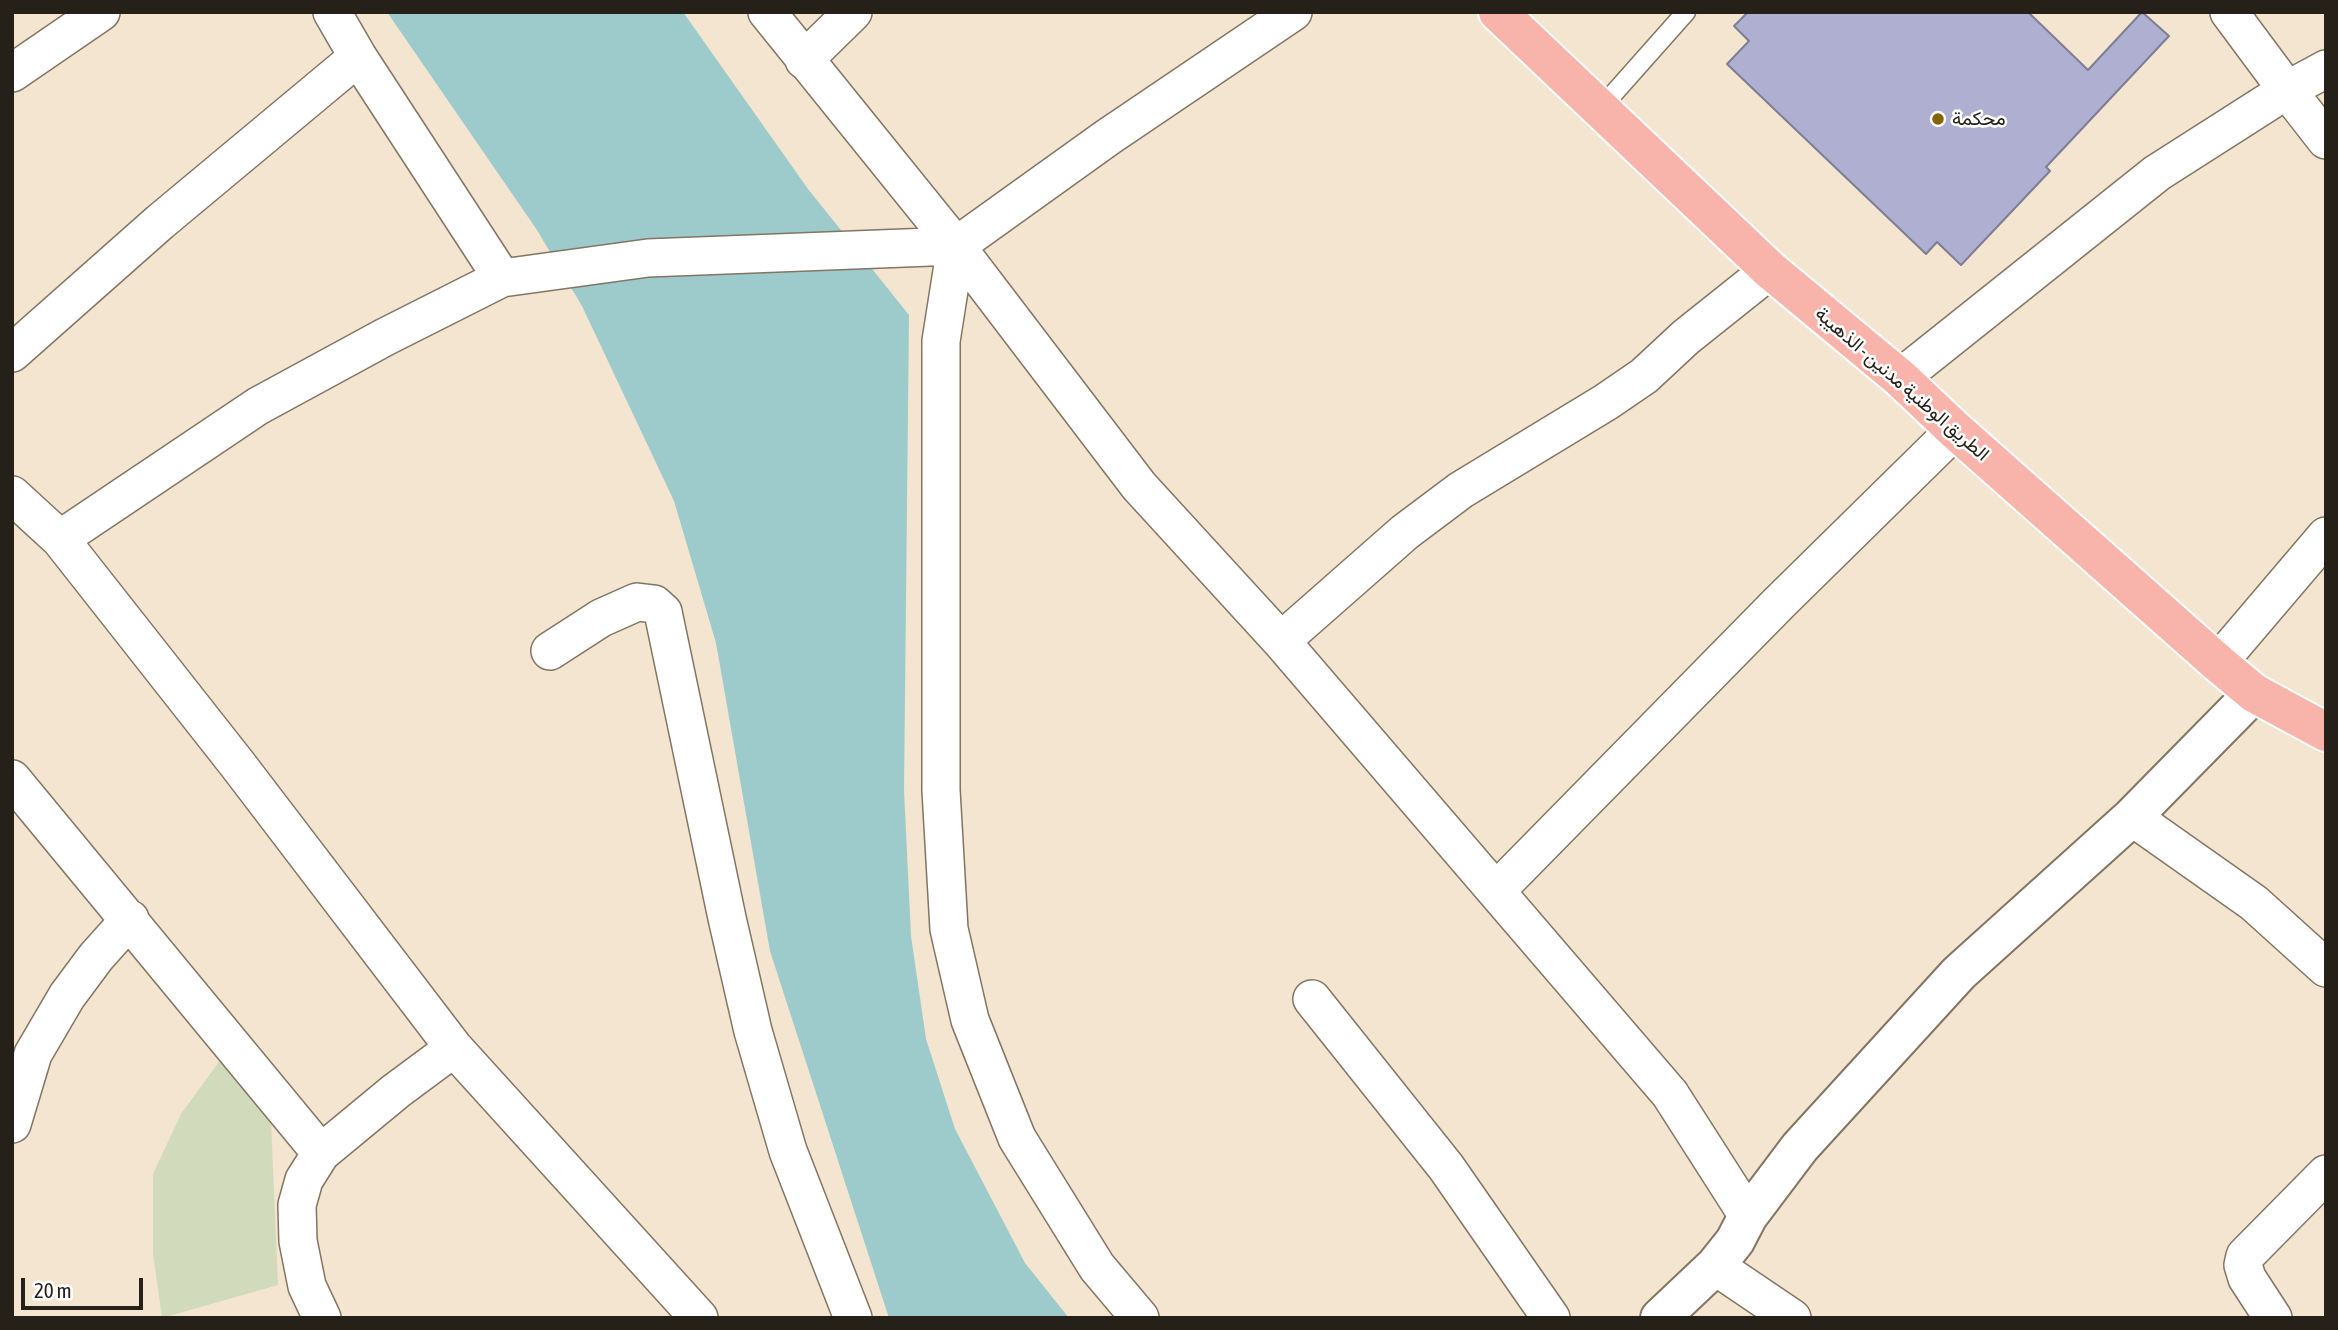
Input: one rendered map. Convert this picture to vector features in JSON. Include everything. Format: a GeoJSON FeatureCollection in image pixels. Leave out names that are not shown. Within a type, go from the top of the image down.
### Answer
{"type":"FeatureCollection","features":[{"type":"Feature","properties":{"kind":"main road","name":"الطريق الوطنية مدنين - الذهيبة"},"geometry":{"type":"LineString","coordinates":[[1498,12],[1598,110],[1770,270],[1900,377],[1955,430],[2218,663],[2254,693],[2326,732]]}},
{"type":"Feature","properties":{"kind":"street"},"geometry":{"type":"LineString","coordinates":[[12,73],[101,12]]}},
{"type":"Feature","properties":{"kind":"street"},"geometry":{"type":"LineString","coordinates":[[332,12],[358,57],[502,278]]}},
{"type":"Feature","properties":{"kind":"street"},"geometry":{"type":"LineString","coordinates":[[767,12],[956,246],[1139,486],[1281,641],[1670,1094],[1748,1216]]}},
{"type":"Feature","properties":{"kind":"street"},"geometry":{"type":"LineString","coordinates":[[804,60],[853,12]]}},
{"type":"Feature","properties":{"kind":"street"},"geometry":{"type":"LineString","coordinates":[[60,539],[258,406],[385,337],[502,278],[648,258],[956,246],[1108,137],[1293,12]]}},
{"type":"Feature","properties":{"kind":"street"},"geometry":{"type":"LineString","coordinates":[[2229,12],[2326,140]]}},
{"type":"Feature","properties":{"kind":"street"},"geometry":{"type":"LineString","coordinates":[[12,353],[160,222],[358,57]]}},
{"type":"Feature","properties":{"kind":"street"},"geometry":{"type":"LineString","coordinates":[[1900,377],[2157,173],[2287,90],[2326,69]]}},
{"type":"Feature","properties":{"kind":"street"},"geometry":{"type":"LineString","coordinates":[[956,246],[941,341],[941,790],[949,929],[970,1020],[1017,1138],[1097,1267],[1140,1318]]}},
{"type":"Feature","properties":{"kind":"street"},"geometry":{"type":"LineString","coordinates":[[1281,641],[1416,524],[1461,490],[1644,376],[1686,337],[1770,270]]}},
{"type":"Feature","properties":{"kind":"street"},"geometry":{"type":"LineString","coordinates":[[1497,890],[1779,603],[1955,430]]}},
{"type":"Feature","properties":{"kind":"street"},"geometry":{"type":"LineString","coordinates":[[12,495],[60,539],[238,765],[454,1048],[699,1318]]}},
{"type":"Feature","properties":{"kind":"street"},"geometry":{"type":"LineString","coordinates":[[2218,663],[2326,536]]}},
{"type":"Feature","properties":{"kind":"street"},"geometry":{"type":"LineString","coordinates":[[550,651],[601,618],[636,602],[654,604],[663,612],[753,1031],[788,1151],[853,1318]]}},
{"type":"Feature","properties":{"kind":"street"},"geometry":{"type":"LineString","coordinates":[[1660,1318],[1715,1266],[1735,1241],[1748,1216],[1801,1147],[1959,973],[2132,817],[2254,693]]}},
{"type":"Feature","properties":{"kind":"street"},"geometry":{"type":"LineString","coordinates":[[12,779],[321,1153]]}},
{"type":"Feature","properties":{"kind":"street"},"geometry":{"type":"LineString","coordinates":[[2132,817],[2253,904],[2326,968]]}},
{"type":"Feature","properties":{"kind":"street"},"geometry":{"type":"LineString","coordinates":[[12,1124],[33,1055],[74,986],[130,919]]}},
{"type":"Feature","properties":{"kind":"street"},"geometry":{"type":"LineString","coordinates":[[1312,999],[1446,1167],[1551,1318]]}},
{"type":"Feature","properties":{"kind":"street"},"geometry":{"type":"LineString","coordinates":[[322,1318],[307,1286],[298,1241],[297,1205],[304,1180],[321,1153],[396,1091],[454,1048]]}},
{"type":"Feature","properties":{"kind":"street"},"geometry":{"type":"LineString","coordinates":[[2273,1318],[2247,1278],[2243,1265],[2245,1256],[2326,1174]]}},
{"type":"Feature","properties":{"kind":"street"},"geometry":{"type":"LineString","coordinates":[[1715,1266],[1792,1318]]}},
{"type":"Feature","properties":{"kind":"lane"},"geometry":{"type":"LineString","coordinates":[[1598,110],[1686,12]]}},
{"type":"Feature","properties":{"kind":"green space"},"geometry":{"type":"Polygon","coordinates":[[[221,1059],[271,1121],[278,1285],[162,1318],[153,1254],[153,1174],[181,1114],[221,1059]]]}},
{"type":"Feature","properties":{"kind":"water"},"geometry":{"type":"Polygon","coordinates":[[[387,12],[683,12],[808,189],[909,315],[904,790],[911,936],[926,1039],[955,1129],[1025,1263],[1069,1318],[889,1318],[770,951],[716,643],[674,501],[582,306],[537,230],[387,12]]]}},
{"type":"Feature","properties":{"kind":"building","name":"محكمة"},"geometry":{"type":"Polygon","coordinates":[[[1748,12],[2028,12],[2088,70],[2142,12],[2169,36],[2046,167],[2050,171],[1961,265],[1937,242],[1926,254],[1727,64],[1749,41],[1734,26],[1748,12]]]}},
{"type":"Feature","properties":{"kind":"place","name":"محكمة"},"geometry":{"type":"Point","coordinates":[1938,119]}}]}
